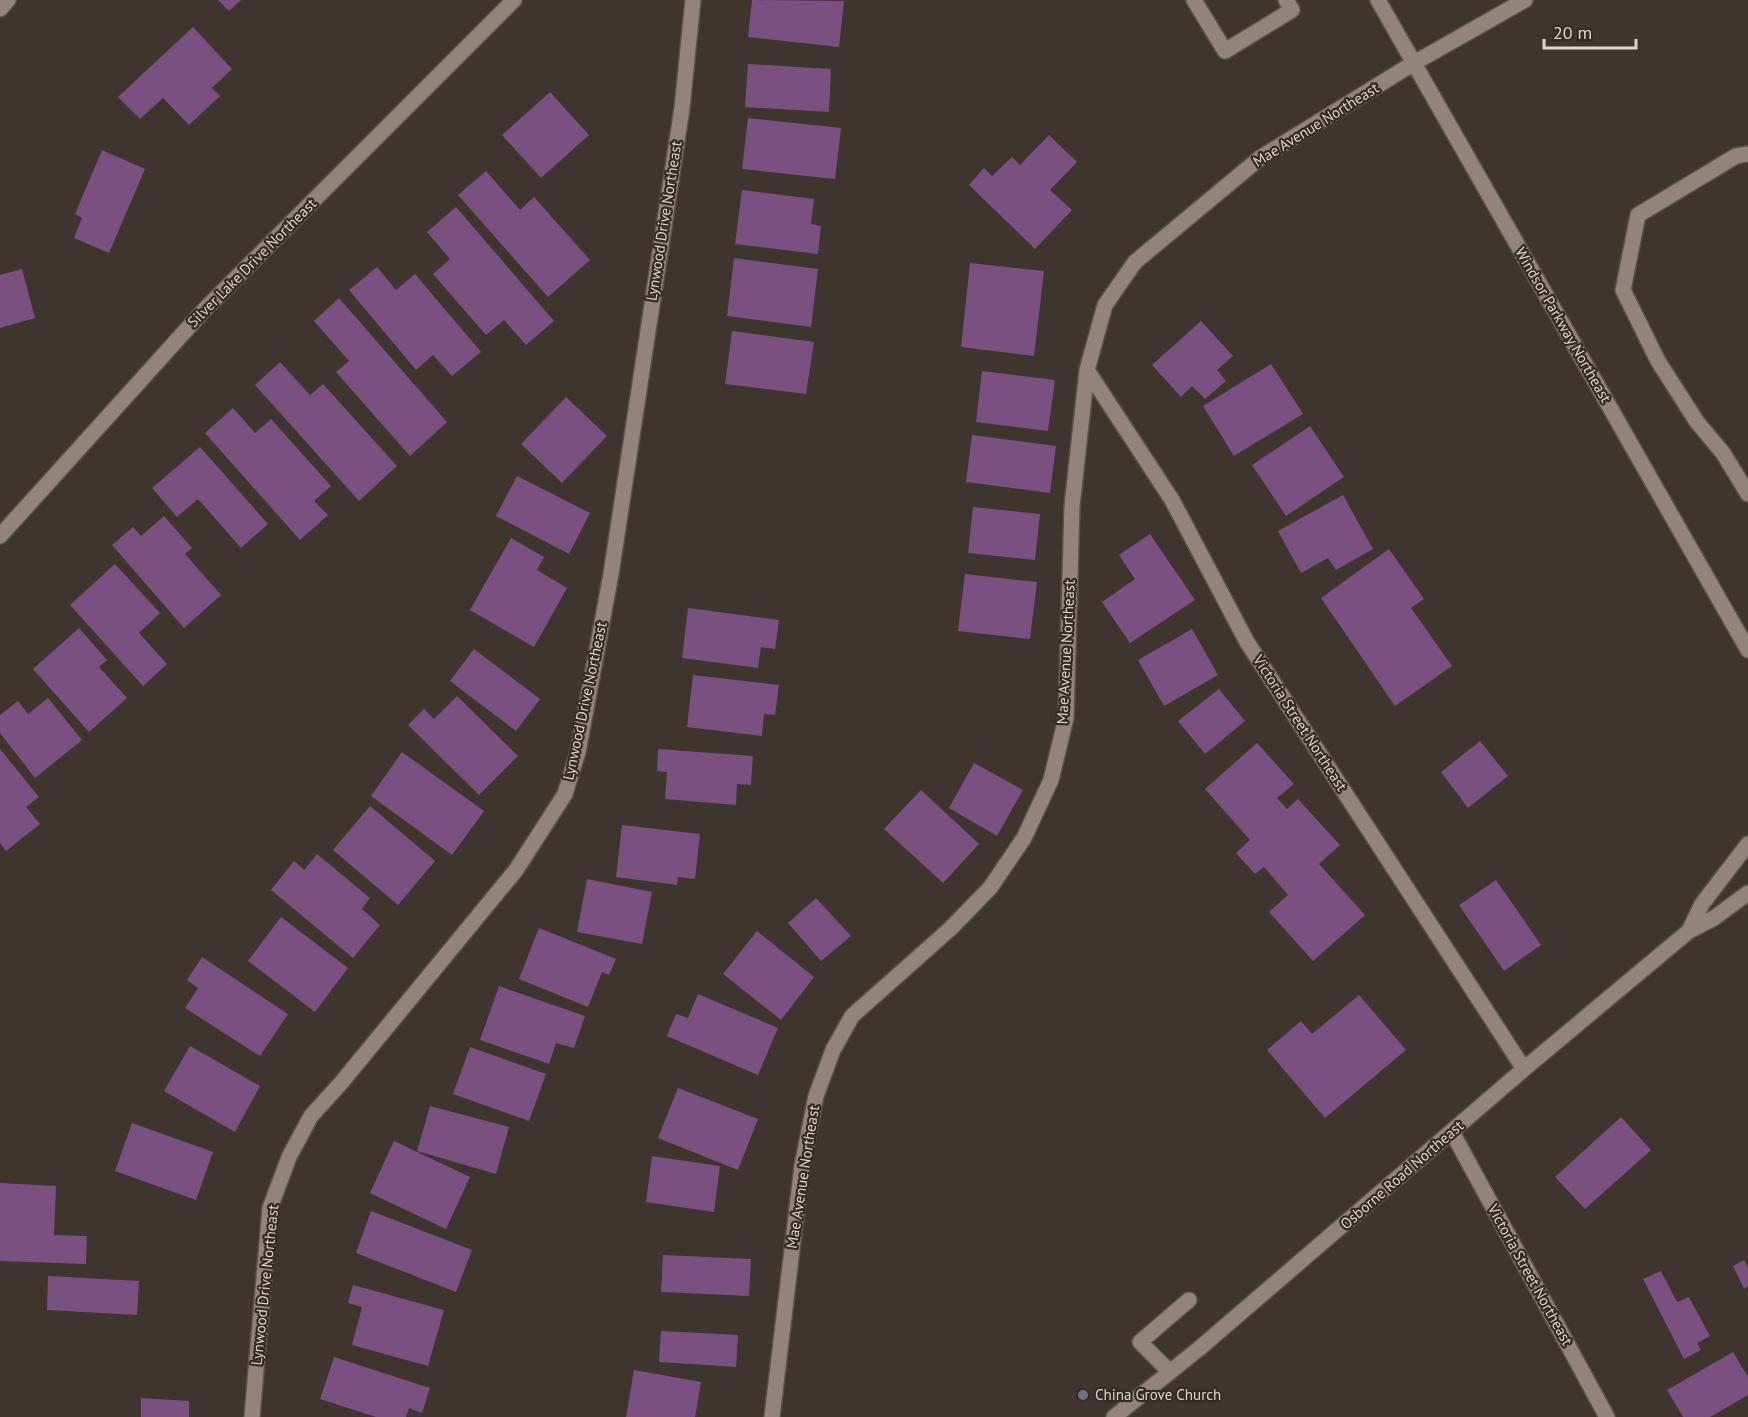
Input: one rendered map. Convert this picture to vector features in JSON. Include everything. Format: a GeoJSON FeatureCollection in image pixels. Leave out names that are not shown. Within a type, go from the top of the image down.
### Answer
{"type":"FeatureCollection","features":[{"type":"Feature","properties":{"kind":"street"},"geometry":{"type":"LineString","coordinates":[[0,9],[8,0]]}},
{"type":"Feature","properties":{"kind":"street","name":"Silver Lake Drive Northeast"},"geometry":{"type":"LineString","coordinates":[[0,536],[206,308],[514,0]]}},
{"type":"Feature","properties":{"kind":"street","name":"Lynwood Drive Northeast"},"geometry":{"type":"LineString","coordinates":[[252,1417],[270,1208],[289,1157],[311,1116],[516,870],[565,794],[578,752],[611,573],[682,108],[693,0]]}},
{"type":"Feature","properties":{"kind":"street"},"geometry":{"type":"LineString","coordinates":[[1194,0],[1225,51],[1292,10],[1286,0]]}},
{"type":"Feature","properties":{"kind":"street","name":"Windsor Parkway Northeast"},"geometry":{"type":"LineString","coordinates":[[1378,0],[1748,650]]}},
{"type":"Feature","properties":{"kind":"street","name":"Mae Avenue Northeast"},"geometry":{"type":"LineString","coordinates":[[772,1417],[802,1166],[816,1096],[834,1050],[852,1016],[950,929],[990,888],[1024,838],[1051,780],[1066,718],[1072,506],[1087,370],[1105,304],[1135,262],[1260,158],[1414,63],[1525,0]]}},
{"type":"Feature","properties":{"kind":"street"},"geometry":{"type":"LineString","coordinates":[[1748,154],[1736,156],[1638,215],[1623,290],[1658,361],[1696,422],[1723,453],[1748,494]]}},
{"type":"Feature","properties":{"kind":"street","name":"Victoria Street Northeast"},"geometry":{"type":"LineString","coordinates":[[1087,370],[1172,500],[1247,642],[1524,1069]]}},
{"type":"Feature","properties":{"kind":"street","name":"Osborne Road Northeast"},"geometry":{"type":"LineString","coordinates":[[1689,931],[1701,904],[1748,844]]}},
{"type":"Feature","properties":{"kind":"street","name":"Osborne Road Northeast"},"geometry":{"type":"LineString","coordinates":[[1121,1415],[1524,1069],[1689,931],[1714,918],[1748,893]]}},
{"type":"Feature","properties":{"kind":"street","name":"Victoria Street Northeast"},"geometry":{"type":"LineString","coordinates":[[1452,1132],[1607,1417]]}},
{"type":"Feature","properties":{"kind":"street"},"geometry":{"type":"LineString","coordinates":[[1170,1372],[1140,1342],[1189,1300]]}},
{"type":"Feature","properties":{"kind":"building"},"geometry":{"type":"Polygon","coordinates":[[[218,0],[241,0],[229,11],[218,0]]]}},
{"type":"Feature","properties":{"kind":"building"},"geometry":{"type":"Polygon","coordinates":[[[752,0],[844,1],[839,47],[748,37],[752,0]]]}},
{"type":"Feature","properties":{"kind":"building"},"geometry":{"type":"Polygon","coordinates":[[[193,27],[232,69],[212,88],[220,96],[189,125],[163,98],[140,119],[118,97],[193,27]]]}},
{"type":"Feature","properties":{"kind":"building"},"geometry":{"type":"Polygon","coordinates":[[[748,64],[831,69],[829,112],[745,107],[748,64]]]}},
{"type":"Feature","properties":{"kind":"building"},"geometry":{"type":"Polygon","coordinates":[[[550,92],[589,135],[541,178],[502,135],[550,92]]]}},
{"type":"Feature","properties":{"kind":"building"},"geometry":{"type":"Polygon","coordinates":[[[748,118],[841,128],[835,179],[742,169],[748,118]]]}},
{"type":"Feature","properties":{"kind":"building"},"geometry":{"type":"Polygon","coordinates":[[[1049,135],[1077,162],[1050,190],[1072,210],[1035,249],[969,185],[984,168],[992,176],[1012,157],[1020,165],[1049,135]]]}},
{"type":"Feature","properties":{"kind":"building"},"geometry":{"type":"Polygon","coordinates":[[[102,150],[145,169],[109,253],[74,238],[82,218],[75,214],[102,150]]]}},
{"type":"Feature","properties":{"kind":"building"},"geometry":{"type":"Polygon","coordinates":[[[486,171],[520,210],[534,197],[590,260],[548,297],[458,195],[486,171]]]}},
{"type":"Feature","properties":{"kind":"building"},"geometry":{"type":"Polygon","coordinates":[[[742,190],[814,199],[811,224],[821,226],[818,254],[735,244],[742,190]]]}},
{"type":"Feature","properties":{"kind":"building"},"geometry":{"type":"Polygon","coordinates":[[[456,207],[554,321],[526,345],[504,320],[486,335],[433,274],[450,259],[427,232],[456,207]]]}},
{"type":"Feature","properties":{"kind":"building"},"geometry":{"type":"Polygon","coordinates":[[[734,258],[818,269],[811,327],[727,316],[734,258]]]}},
{"type":"Feature","properties":{"kind":"building"},"geometry":{"type":"Polygon","coordinates":[[[970,263],[1044,271],[1034,356],[961,347],[970,263]]]}},
{"type":"Feature","properties":{"kind":"building"},"geometry":{"type":"Polygon","coordinates":[[[377,267],[396,290],[415,274],[481,352],[452,376],[433,355],[416,370],[349,290],[377,267]]]}},
{"type":"Feature","properties":{"kind":"building"},"geometry":{"type":"Polygon","coordinates":[[[22,269],[35,318],[0,328],[0,275],[22,269]]]}},
{"type":"Feature","properties":{"kind":"building"},"geometry":{"type":"Polygon","coordinates":[[[339,298],[447,422],[410,456],[336,372],[349,361],[314,321],[339,298]]]}},
{"type":"Feature","properties":{"kind":"building"},"geometry":{"type":"Polygon","coordinates":[[[1201,321],[1233,356],[1217,370],[1226,381],[1205,399],[1192,386],[1181,397],[1152,365],[1201,321]]]}},
{"type":"Feature","properties":{"kind":"building"},"geometry":{"type":"Polygon","coordinates":[[[732,331],[814,342],[806,394],[725,384],[732,331]]]}},
{"type":"Feature","properties":{"kind":"building"},"geometry":{"type":"Polygon","coordinates":[[[280,362],[310,395],[323,384],[397,466],[359,501],[255,385],[280,362]]]}},
{"type":"Feature","properties":{"kind":"building"},"geometry":{"type":"Polygon","coordinates":[[[1271,364],[1303,414],[1234,456],[1203,406],[1271,364]]]}},
{"type":"Feature","properties":{"kind":"building"},"geometry":{"type":"Polygon","coordinates":[[[982,371],[1055,380],[1048,431],[976,422],[982,371]]]}},
{"type":"Feature","properties":{"kind":"building"},"geometry":{"type":"Polygon","coordinates":[[[566,397],[607,436],[562,483],[521,444],[566,397]]]}},
{"type":"Feature","properties":{"kind":"building"},"geometry":{"type":"Polygon","coordinates":[[[233,408],[255,433],[271,419],[331,486],[314,501],[328,515],[300,540],[205,433],[233,408]]]}},
{"type":"Feature","properties":{"kind":"building"},"geometry":{"type":"Polygon","coordinates":[[[1310,426],[1344,477],[1286,516],[1252,465],[1310,426]]]}},
{"type":"Feature","properties":{"kind":"building"},"geometry":{"type":"Polygon","coordinates":[[[972,435],[1056,446],[1050,493],[966,482],[972,435]]]}},
{"type":"Feature","properties":{"kind":"building"},"geometry":{"type":"Polygon","coordinates":[[[200,447],[268,524],[241,548],[198,499],[177,517],[152,488],[200,447]]]}},
{"type":"Feature","properties":{"kind":"building"},"geometry":{"type":"Polygon","coordinates":[[[517,476],[590,513],[569,554],[496,516],[517,476]]]}},
{"type":"Feature","properties":{"kind":"building"},"geometry":{"type":"Polygon","coordinates":[[[1343,495],[1373,549],[1336,570],[1328,558],[1301,573],[1278,531],[1343,495]]]}},
{"type":"Feature","properties":{"kind":"building"},"geometry":{"type":"Polygon","coordinates":[[[973,507],[1040,514],[1035,560],[968,553],[973,507]]]}},
{"type":"Feature","properties":{"kind":"building"},"geometry":{"type":"Polygon","coordinates":[[[164,516],[192,548],[185,554],[221,595],[184,628],[112,545],[133,527],[141,536],[164,516]]]}},
{"type":"Feature","properties":{"kind":"building"},"geometry":{"type":"Polygon","coordinates":[[[1150,534],[1195,600],[1130,643],[1102,602],[1135,579],[1119,555],[1150,534]]]}},
{"type":"Feature","properties":{"kind":"building"},"geometry":{"type":"Polygon","coordinates":[[[511,538],[544,557],[537,570],[567,588],[534,647],[470,610],[511,538]]]}},
{"type":"Feature","properties":{"kind":"building"},"geometry":{"type":"Polygon","coordinates":[[[1389,549],[1424,599],[1411,608],[1452,666],[1395,706],[1321,598],[1389,549]]]}},
{"type":"Feature","properties":{"kind":"building"},"geometry":{"type":"Polygon","coordinates":[[[115,564],[160,613],[139,633],[167,664],[143,686],[70,605],[115,564]]]}},
{"type":"Feature","properties":{"kind":"building"},"geometry":{"type":"Polygon","coordinates":[[[965,574],[1037,582],[1030,639],[958,631],[965,574]]]}},
{"type":"Feature","properties":{"kind":"building"},"geometry":{"type":"Polygon","coordinates":[[[688,608],[779,620],[775,649],[761,647],[758,668],[682,658],[688,608]]]}},
{"type":"Feature","properties":{"kind":"building"},"geometry":{"type":"Polygon","coordinates":[[[79,628],[107,660],[99,667],[127,698],[89,732],[33,669],[79,628]]]}},
{"type":"Feature","properties":{"kind":"building"},"geometry":{"type":"Polygon","coordinates":[[[1192,629],[1218,675],[1164,706],[1138,660],[1192,629]]]}},
{"type":"Feature","properties":{"kind":"building"},"geometry":{"type":"Polygon","coordinates":[[[474,649],[540,699],[516,731],[450,681],[474,649]]]}},
{"type":"Feature","properties":{"kind":"building"},"geometry":{"type":"Polygon","coordinates":[[[693,675],[779,685],[775,715],[764,714],[762,736],[687,727],[693,675]]]}},
{"type":"Feature","properties":{"kind":"building"},"geometry":{"type":"Polygon","coordinates":[[[1219,689],[1245,721],[1205,754],[1178,721],[1219,689]]]}},
{"type":"Feature","properties":{"kind":"building"},"geometry":{"type":"Polygon","coordinates":[[[457,696],[518,756],[479,795],[408,725],[424,709],[434,719],[457,696]]]}},
{"type":"Feature","properties":{"kind":"building"},"geometry":{"type":"Polygon","coordinates":[[[48,698],[82,740],[35,778],[0,733],[0,715],[18,701],[28,714],[48,698]]]}},
{"type":"Feature","properties":{"kind":"building"},"geometry":{"type":"Polygon","coordinates":[[[1480,741],[1508,776],[1468,808],[1441,772],[1480,741]]]}},
{"type":"Feature","properties":{"kind":"building"},"geometry":{"type":"Polygon","coordinates":[[[1257,743],[1294,784],[1277,798],[1287,809],[1298,799],[1340,845],[1319,864],[1365,915],[1313,961],[1269,912],[1288,895],[1264,867],[1255,874],[1236,853],[1250,840],[1205,789],[1257,743]]]}},
{"type":"Feature","properties":{"kind":"building"},"geometry":{"type":"Polygon","coordinates":[[[0,749],[39,797],[26,807],[40,824],[6,851],[0,843],[0,749]]]}},
{"type":"Feature","properties":{"kind":"building"},"geometry":{"type":"Polygon","coordinates":[[[658,749],[753,756],[751,785],[737,784],[736,805],[665,799],[667,772],[657,771],[658,749]]]}},
{"type":"Feature","properties":{"kind":"building"},"geometry":{"type":"Polygon","coordinates":[[[402,752],[484,811],[452,855],[371,796],[402,752]]]}},
{"type":"Feature","properties":{"kind":"building"},"geometry":{"type":"Polygon","coordinates":[[[974,763],[1023,790],[997,836],[949,808],[974,763]]]}},
{"type":"Feature","properties":{"kind":"building"},"geometry":{"type":"Polygon","coordinates":[[[921,790],[979,844],[943,883],[884,829],[921,790]]]}},
{"type":"Feature","properties":{"kind":"building"},"geometry":{"type":"Polygon","coordinates":[[[370,806],[435,861],[398,905],[333,850],[370,806]]]}},
{"type":"Feature","properties":{"kind":"building"},"geometry":{"type":"Polygon","coordinates":[[[622,825],[700,834],[695,879],[678,877],[677,885],[616,877],[622,825]]]}},
{"type":"Feature","properties":{"kind":"building"},"geometry":{"type":"Polygon","coordinates":[[[317,854],[370,898],[362,909],[380,925],[353,958],[271,890],[294,861],[304,870],[317,854]]]}},
{"type":"Feature","properties":{"kind":"building"},"geometry":{"type":"Polygon","coordinates":[[[587,879],[652,892],[642,944],[577,932],[587,879]]]}},
{"type":"Feature","properties":{"kind":"building"},"geometry":{"type":"Polygon","coordinates":[[[1496,880],[1541,945],[1504,971],[1459,905],[1496,880]]]}},
{"type":"Feature","properties":{"kind":"building"},"geometry":{"type":"Polygon","coordinates":[[[816,898],[851,936],[821,961],[788,923],[816,898]]]}},
{"type":"Feature","properties":{"kind":"building"},"geometry":{"type":"Polygon","coordinates":[[[281,917],[348,968],[315,1012],[248,961],[281,917]]]}},
{"type":"Feature","properties":{"kind":"building"},"geometry":{"type":"Polygon","coordinates":[[[539,928],[616,959],[609,975],[602,972],[588,1007],[519,979],[539,928]]]}},
{"type":"Feature","properties":{"kind":"building"},"geometry":{"type":"Polygon","coordinates":[[[757,931],[814,977],[781,1020],[723,974],[757,931]]]}},
{"type":"Feature","properties":{"kind":"building"},"geometry":{"type":"Polygon","coordinates":[[[202,957],[288,1014],[260,1056],[185,1008],[198,988],[187,980],[202,957]]]}},
{"type":"Feature","properties":{"kind":"building"},"geometry":{"type":"Polygon","coordinates":[[[499,986],[585,1016],[574,1048],[556,1043],[549,1064],[480,1040],[499,986]]]}},
{"type":"Feature","properties":{"kind":"building"},"geometry":{"type":"Polygon","coordinates":[[[698,994],[778,1028],[758,1075],[667,1036],[676,1014],[688,1018],[698,994]]]}},
{"type":"Feature","properties":{"kind":"building"},"geometry":{"type":"Polygon","coordinates":[[[1359,995],[1406,1050],[1325,1118],[1267,1050],[1301,1021],[1312,1034],[1359,995]]]}},
{"type":"Feature","properties":{"kind":"building"},"geometry":{"type":"Polygon","coordinates":[[[190,1046],[260,1086],[235,1132],[164,1091],[190,1046]]]}},
{"type":"Feature","properties":{"kind":"building"},"geometry":{"type":"Polygon","coordinates":[[[470,1047],[546,1074],[529,1121],[453,1094],[470,1047]]]}},
{"type":"Feature","properties":{"kind":"building"},"geometry":{"type":"Polygon","coordinates":[[[678,1088],[758,1119],[738,1170],[658,1138],[678,1088]]]}},
{"type":"Feature","properties":{"kind":"building"},"geometry":{"type":"Polygon","coordinates":[[[430,1106],[509,1127],[496,1174],[417,1151],[430,1106]]]}},
{"type":"Feature","properties":{"kind":"building"},"geometry":{"type":"Polygon","coordinates":[[[1621,1117],[1651,1150],[1585,1209],[1555,1177],[1621,1117]]]}},
{"type":"Feature","properties":{"kind":"building"},"geometry":{"type":"Polygon","coordinates":[[[132,1123],[213,1152],[196,1200],[115,1171],[132,1123]]]}},
{"type":"Feature","properties":{"kind":"building"},"geometry":{"type":"Polygon","coordinates":[[[394,1141],[470,1177],[446,1229],[370,1193],[394,1141]]]}},
{"type":"Feature","properties":{"kind":"building"},"geometry":{"type":"Polygon","coordinates":[[[652,1156],[720,1166],[714,1212],[646,1202],[652,1156]]]}},
{"type":"Feature","properties":{"kind":"building"},"geometry":{"type":"Polygon","coordinates":[[[0,1183],[56,1186],[54,1235],[87,1236],[86,1264],[0,1261],[0,1183]]]}},
{"type":"Feature","properties":{"kind":"building"},"geometry":{"type":"Polygon","coordinates":[[[371,1211],[472,1250],[456,1292],[356,1253],[371,1211]]]}},
{"type":"Feature","properties":{"kind":"building"},"geometry":{"type":"Polygon","coordinates":[[[663,1255],[751,1259],[749,1296],[661,1292],[663,1255]]]}},
{"type":"Feature","properties":{"kind":"building"},"geometry":{"type":"Polygon","coordinates":[[[1744,1260],[1748,1268],[1748,1286],[1744,1289],[1733,1266],[1744,1260]]]}},
{"type":"Feature","properties":{"kind":"building"},"geometry":{"type":"Polygon","coordinates":[[[1661,1271],[1677,1302],[1689,1297],[1710,1336],[1697,1343],[1701,1350],[1684,1359],[1643,1279],[1661,1271]]]}},
{"type":"Feature","properties":{"kind":"building"},"geometry":{"type":"Polygon","coordinates":[[[48,1276],[139,1281],[137,1315],[47,1310],[48,1276]]]}},
{"type":"Feature","properties":{"kind":"building"},"geometry":{"type":"Polygon","coordinates":[[[353,1285],[444,1310],[428,1366],[352,1345],[362,1307],[348,1303],[353,1285]]]}},
{"type":"Feature","properties":{"kind":"building"},"geometry":{"type":"Polygon","coordinates":[[[661,1331],[738,1335],[736,1367],[659,1362],[661,1331]]]}},
{"type":"Feature","properties":{"kind":"building"},"geometry":{"type":"Polygon","coordinates":[[[1733,1352],[1748,1377],[1748,1395],[1710,1417],[1683,1417],[1667,1390],[1733,1352]]]}},
{"type":"Feature","properties":{"kind":"building"},"geometry":{"type":"Polygon","coordinates":[[[334,1357],[430,1388],[422,1413],[409,1408],[406,1417],[376,1417],[320,1399],[334,1357]]]}},
{"type":"Feature","properties":{"kind":"building"},"geometry":{"type":"Polygon","coordinates":[[[634,1370],[701,1382],[695,1417],[626,1417],[634,1370]]]}},
{"type":"Feature","properties":{"kind":"building"},"geometry":{"type":"Polygon","coordinates":[[[141,1398],[189,1401],[189,1417],[141,1417],[141,1398]]]}},
{"type":"Feature","properties":{"kind":"place","name":"China Grove Church"},"geometry":{"type":"Point","coordinates":[1083,1395]}}]}
